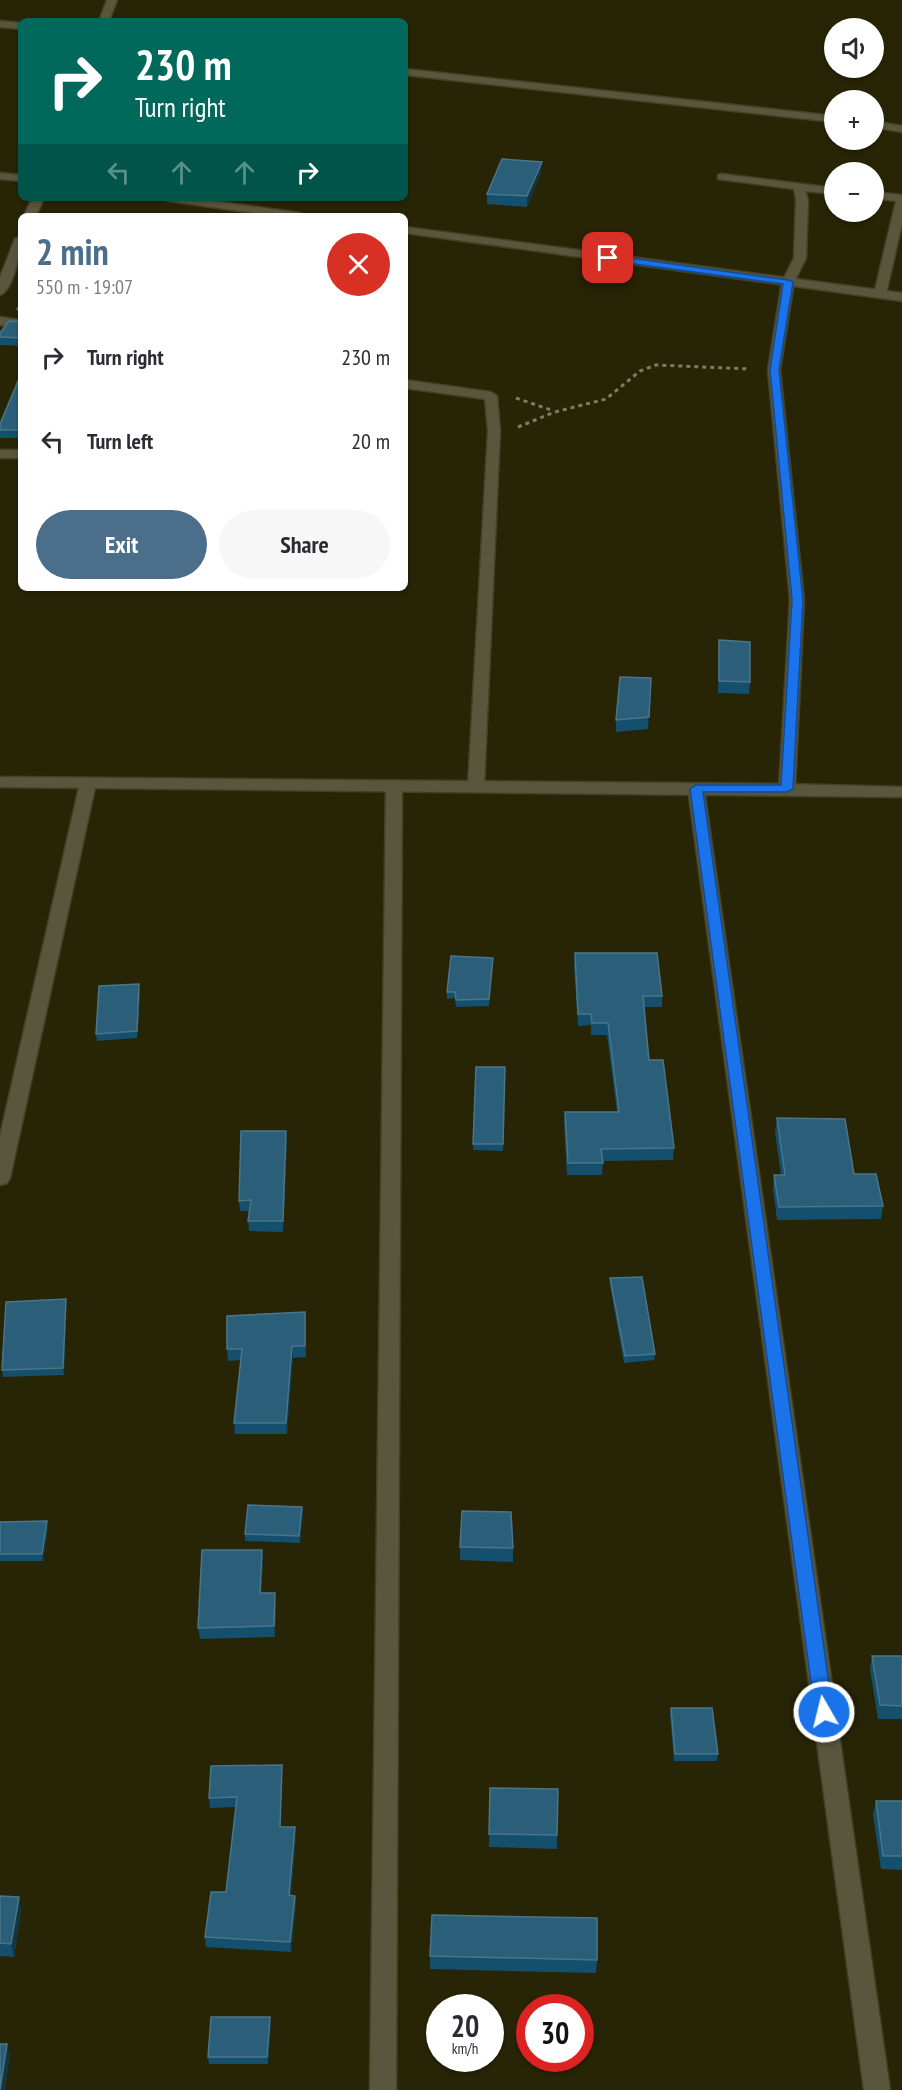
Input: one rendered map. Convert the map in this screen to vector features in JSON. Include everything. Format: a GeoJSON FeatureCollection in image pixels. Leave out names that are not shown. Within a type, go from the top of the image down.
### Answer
{"type":"FeatureCollection","features":[{"type":"Feature","properties":{"kind":"street"},"geometry":{"type":"LineString","coordinates":[[105,18],[112,0]]}},
{"type":"Feature","properties":{"kind":"street"},"geometry":{"type":"LineString","coordinates":[[0,24],[18,26]]}},
{"type":"Feature","properties":{"kind":"street"},"geometry":{"type":"LineString","coordinates":[[408,72],[824,118]]}},
{"type":"Feature","properties":{"kind":"street"},"geometry":{"type":"LineString","coordinates":[[884,126],[902,129]]}},
{"type":"Feature","properties":{"kind":"street"},"geometry":{"type":"LineString","coordinates":[[0,176],[18,178]]}},
{"type":"Feature","properties":{"kind":"street"},"geometry":{"type":"LineString","coordinates":[[722,177],[824,190]]}},
{"type":"Feature","properties":{"kind":"street"},"geometry":{"type":"LineString","coordinates":[[787,789],[797,600],[774,370],[788,282],[800,258],[802,200],[799,187]]}},
{"type":"Feature","properties":{"kind":"street"},"geometry":{"type":"LineString","coordinates":[[880,294],[902,199],[884,197]]}},
{"type":"Feature","properties":{"kind":"street"},"geometry":{"type":"LineString","coordinates":[[190,201],[278,213]]}},
{"type":"Feature","properties":{"kind":"street"},"geometry":{"type":"LineString","coordinates":[[408,230],[902,297]]}},
{"type":"Feature","properties":{"kind":"street"},"geometry":{"type":"LineString","coordinates":[[0,291],[18,246]]}},
{"type":"Feature","properties":{"kind":"street"},"geometry":{"type":"LineString","coordinates":[[0,321],[18,324]]}},
{"type":"Feature","properties":{"kind":"street"},"geometry":{"type":"LineString","coordinates":[[408,384],[491,396],[494,431],[476,786]]}},
{"type":"Feature","properties":{"kind":"street"},"geometry":{"type":"LineString","coordinates":[[0,454],[18,454]]}},
{"type":"Feature","properties":{"kind":"street"},"geometry":{"type":"LineString","coordinates":[[0,782],[902,792]]}},
{"type":"Feature","properties":{"kind":"street"},"geometry":{"type":"LineString","coordinates":[[0,1178],[88,783]]}},
{"type":"Feature","properties":{"kind":"street"},"geometry":{"type":"LineString","coordinates":[[383,2090],[394,785]]}},
{"type":"Feature","properties":{"kind":"street"},"geometry":{"type":"LineString","coordinates":[[696,789],[877,2090]]}},
{"type":"Feature","properties":{"kind":"path"},"geometry":{"type":"LineString","coordinates":[[494,431],[526,425],[555,412],[606,399],[640,370],[656,365],[774,370]]}},
{"type":"Feature","properties":{"kind":"path"},"geometry":{"type":"LineString","coordinates":[[491,396],[516,398],[555,412]]}},
{"type":"Feature","properties":{"kind":"building"},"geometry":{"type":"Polygon","coordinates":[[[502,159],[542,162],[527,196],[487,194],[502,159]]]}},
{"type":"Feature","properties":{"kind":"building"},"geometry":{"type":"Polygon","coordinates":[[[9,321],[18,322],[18,338],[0,337],[0,333],[9,321]]]}},
{"type":"Feature","properties":{"kind":"building"},"geometry":{"type":"Polygon","coordinates":[[[18,381],[18,430],[0,430],[0,424],[18,381]]]}},
{"type":"Feature","properties":{"kind":"building"},"geometry":{"type":"Polygon","coordinates":[[[719,640],[750,642],[750,682],[719,681],[719,640]]]}},
{"type":"Feature","properties":{"kind":"building"},"geometry":{"type":"Polygon","coordinates":[[[620,677],[651,678],[649,717],[616,720],[620,677]]]}},
{"type":"Feature","properties":{"kind":"building"},"geometry":{"type":"Polygon","coordinates":[[[575,953],[657,953],[662,996],[643,996],[649,1060],[663,1060],[674,1148],[601,1149],[603,1163],[568,1163],[565,1112],[619,1112],[608,1023],[592,1023],[591,1014],[578,1014],[575,953]]]}},
{"type":"Feature","properties":{"kind":"building"},"geometry":{"type":"Polygon","coordinates":[[[451,956],[493,958],[489,999],[456,1000],[455,992],[447,992],[451,956]]]}},
{"type":"Feature","properties":{"kind":"building"},"geometry":{"type":"Polygon","coordinates":[[[139,984],[137,1031],[96,1034],[99,986],[139,984]]]}},
{"type":"Feature","properties":{"kind":"building"},"geometry":{"type":"Polygon","coordinates":[[[476,1067],[505,1067],[503,1144],[473,1144],[476,1067]]]}},
{"type":"Feature","properties":{"kind":"building"},"geometry":{"type":"Polygon","coordinates":[[[777,1118],[845,1119],[854,1174],[876,1174],[883,1206],[779,1207],[774,1175],[785,1175],[777,1118]]]}},
{"type":"Feature","properties":{"kind":"building"},"geometry":{"type":"Polygon","coordinates":[[[241,1131],[286,1131],[283,1221],[248,1221],[251,1200],[239,1201],[241,1131]]]}},
{"type":"Feature","properties":{"kind":"building"},"geometry":{"type":"Polygon","coordinates":[[[642,1277],[655,1354],[625,1356],[610,1278],[642,1277]]]}},
{"type":"Feature","properties":{"kind":"building"},"geometry":{"type":"Polygon","coordinates":[[[66,1299],[63,1368],[2,1370],[6,1302],[66,1299]]]}},
{"type":"Feature","properties":{"kind":"building"},"geometry":{"type":"Polygon","coordinates":[[[305,1312],[305,1346],[292,1346],[286,1423],[234,1423],[242,1349],[227,1349],[227,1316],[305,1312]]]}},
{"type":"Feature","properties":{"kind":"building"},"geometry":{"type":"Polygon","coordinates":[[[248,1505],[302,1507],[299,1536],[245,1534],[248,1505]]]}},
{"type":"Feature","properties":{"kind":"building"},"geometry":{"type":"Polygon","coordinates":[[[462,1511],[511,1512],[513,1548],[460,1547],[462,1511]]]}},
{"type":"Feature","properties":{"kind":"building"},"geometry":{"type":"Polygon","coordinates":[[[47,1521],[42,1554],[0,1554],[0,1522],[47,1521]]]}},
{"type":"Feature","properties":{"kind":"building"},"geometry":{"type":"Polygon","coordinates":[[[202,1550],[262,1550],[260,1593],[275,1593],[274,1626],[198,1628],[202,1550]]]}},
{"type":"Feature","properties":{"kind":"building"},"geometry":{"type":"Polygon","coordinates":[[[872,1656],[902,1656],[902,1706],[880,1705],[872,1656]]]}},
{"type":"Feature","properties":{"kind":"building"},"geometry":{"type":"Polygon","coordinates":[[[671,1708],[712,1708],[718,1754],[675,1754],[671,1708]]]}},
{"type":"Feature","properties":{"kind":"building"},"geometry":{"type":"Polygon","coordinates":[[[282,1765],[280,1827],[295,1827],[289,1895],[295,1896],[290,1942],[205,1937],[211,1892],[226,1892],[237,1797],[209,1798],[211,1766],[282,1765]]]}},
{"type":"Feature","properties":{"kind":"building"},"geometry":{"type":"Polygon","coordinates":[[[490,1788],[558,1789],[557,1835],[489,1834],[490,1788]]]}},
{"type":"Feature","properties":{"kind":"building"},"geometry":{"type":"Polygon","coordinates":[[[876,1801],[902,1801],[902,1856],[883,1856],[876,1801]]]}},
{"type":"Feature","properties":{"kind":"building"},"geometry":{"type":"Polygon","coordinates":[[[0,1896],[19,1897],[11,1944],[0,1943],[0,1896]]]}},
{"type":"Feature","properties":{"kind":"building"},"geometry":{"type":"Polygon","coordinates":[[[432,1915],[597,1918],[597,1960],[430,1956],[432,1915]]]}},
{"type":"Feature","properties":{"kind":"building"},"geometry":{"type":"Polygon","coordinates":[[[211,2017],[270,2017],[267,2057],[208,2057],[211,2017]]]}},
{"type":"Feature","properties":{"kind":"building"},"geometry":{"type":"Polygon","coordinates":[[[0,2044],[7,2044],[0,2090],[0,2044]]]}},
{"type":"Feature","properties":{"kind":"route"},"geometry":{"type":"LineString","coordinates":[[608,258],[788,282],[774,370],[797,600],[787,789],[696,789],[824,1712]]}}]}
